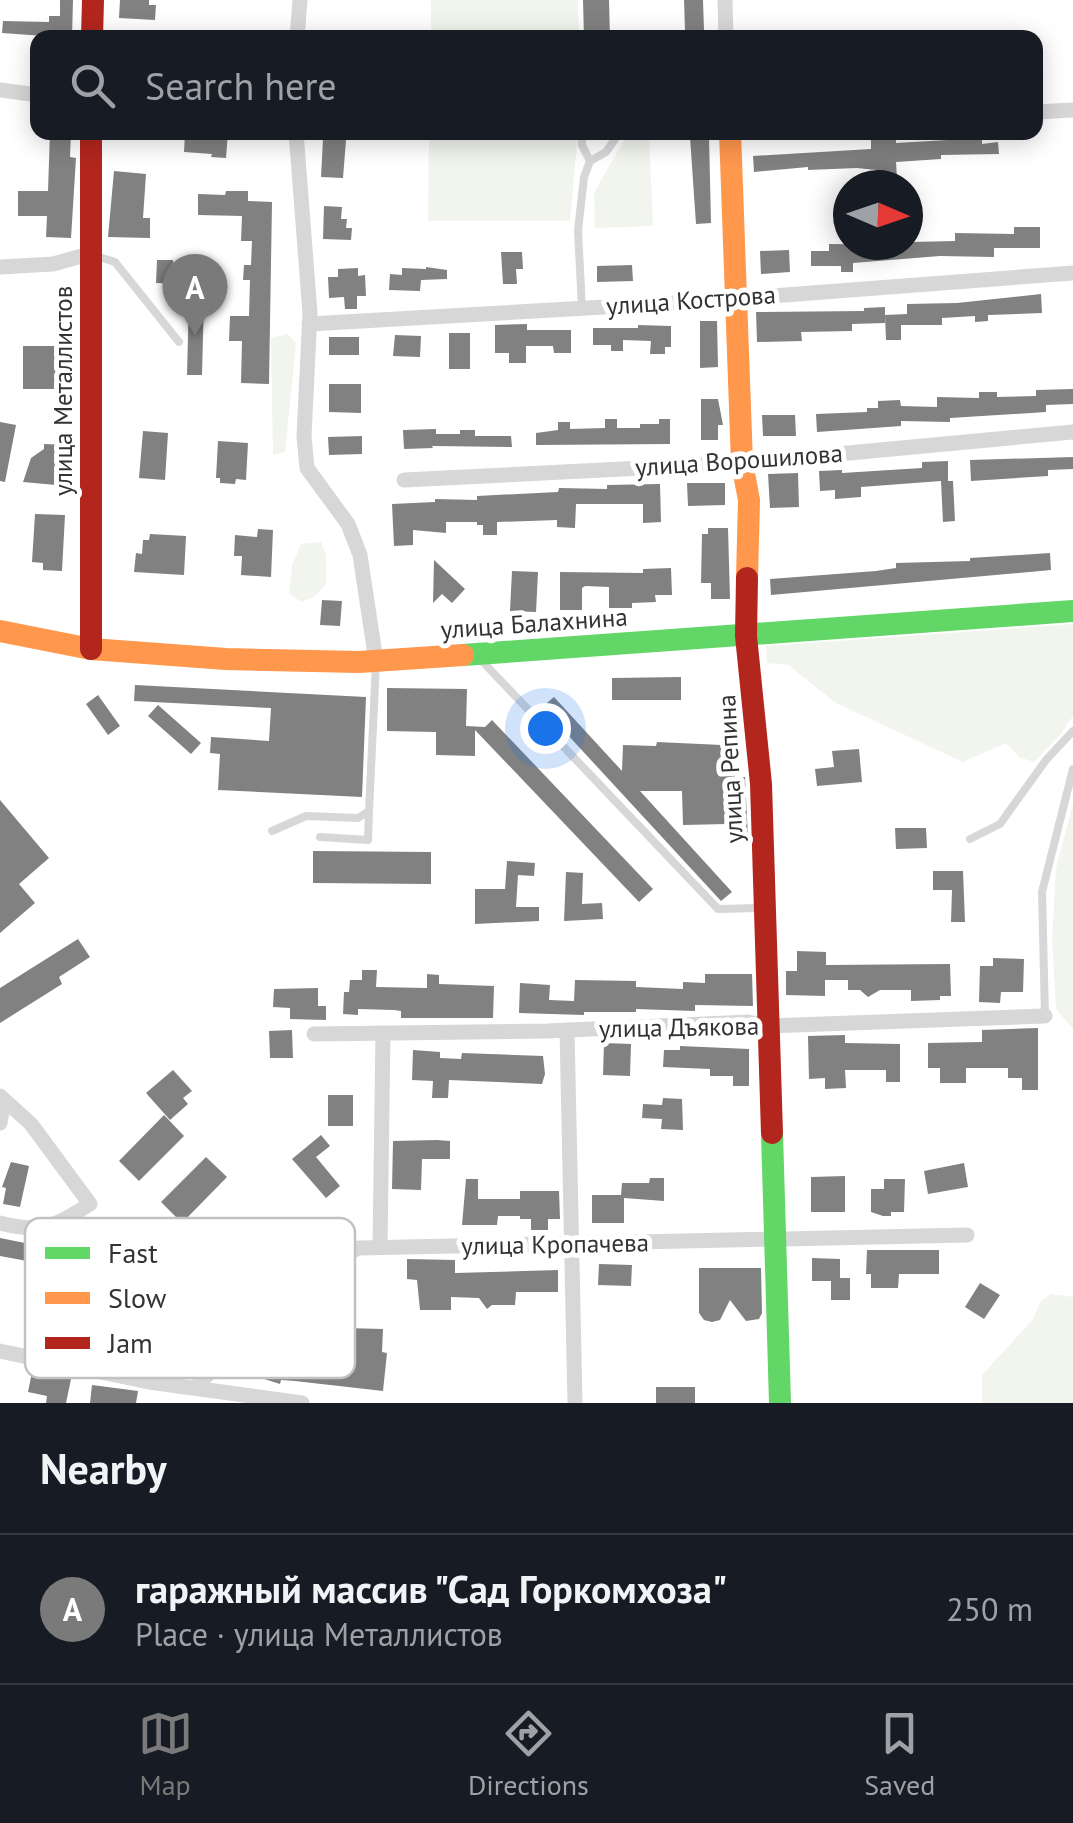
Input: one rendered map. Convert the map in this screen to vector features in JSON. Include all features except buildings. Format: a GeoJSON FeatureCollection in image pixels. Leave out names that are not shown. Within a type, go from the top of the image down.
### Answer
{"type":"FeatureCollection","features":[{"type":"Feature","properties":{"kind":"street"},"geometry":{"type":"LineString","coordinates":[[92,30],[93,0]]}},
{"type":"Feature","properties":{"kind":"street"},"geometry":{"type":"LineString","coordinates":[[298,30],[300,0]]}},
{"type":"Feature","properties":{"kind":"street"},"geometry":{"type":"LineString","coordinates":[[725,0],[726,30]]}},
{"type":"Feature","properties":{"kind":"street"},"geometry":{"type":"LineString","coordinates":[[0,90],[30,94]]}},
{"type":"Feature","properties":{"kind":"street"},"geometry":{"type":"LineString","coordinates":[[1043,112],[1073,110]]}},
{"type":"Feature","properties":{"kind":"street","name":"улица Металлистов"},"geometry":{"type":"LineString","coordinates":[[91,140],[92,649]]}},
{"type":"Feature","properties":{"kind":"street"},"geometry":{"type":"LineString","coordinates":[[297,140],[309,324],[304,436],[307,468],[348,524],[360,554],[376,660]]}},
{"type":"Feature","properties":{"kind":"street","name":"улица Репина"},"geometry":{"type":"LineString","coordinates":[[730,140],[742,463],[749,500],[746,636],[760,784],[780,1403]]}},
{"type":"Feature","properties":{"kind":"street"},"geometry":{"type":"LineString","coordinates":[[0,267],[53,264],[89,254]]}},
{"type":"Feature","properties":{"kind":"street","name":"улица Кострова"},"geometry":{"type":"LineString","coordinates":[[309,324],[1073,273]]}},
{"type":"Feature","properties":{"kind":"street","name":"улица Ворошилова"},"geometry":{"type":"LineString","coordinates":[[404,480],[742,463],[1073,432]]}},
{"type":"Feature","properties":{"kind":"street","name":"улица Балахнина"},"geometry":{"type":"LineString","coordinates":[[0,631],[92,649],[226,658],[376,660],[1073,611]]}},
{"type":"Feature","properties":{"kind":"street","name":"улица Дъякова"},"geometry":{"type":"LineString","coordinates":[[314,1034],[748,1022],[767,1026],[1045,1016]]}},
{"type":"Feature","properties":{"kind":"street"},"geometry":{"type":"LineString","coordinates":[[567,1030],[576,1403]]}},
{"type":"Feature","properties":{"kind":"street"},"geometry":{"type":"LineString","coordinates":[[380,1248],[382,1033]]}},
{"type":"Feature","properties":{"kind":"street"},"geometry":{"type":"LineString","coordinates":[[0,1123],[2,1098]]}},
{"type":"Feature","properties":{"kind":"street"},"geometry":{"type":"LineString","coordinates":[[2,1098],[31,1124],[90,1204],[67,1218]]}},
{"type":"Feature","properties":{"kind":"street"},"geometry":{"type":"LineString","coordinates":[[0,1223],[25,1230]]}},
{"type":"Feature","properties":{"kind":"street","name":"улица Кропачева"},"geometry":{"type":"LineString","coordinates":[[355,1250],[967,1235]]}},
{"type":"Feature","properties":{"kind":"street"},"geometry":{"type":"LineString","coordinates":[[0,1351],[25,1356]]}},
{"type":"Feature","properties":{"kind":"street"},"geometry":{"type":"LineString","coordinates":[[129,1378],[302,1403]]}},
{"type":"Feature","properties":{"kind":"street","name":"улица Кропачева"},"geometry":{"type":"LineString","coordinates":[[196,1387],[205,1378]]}},
{"type":"Feature","properties":{"kind":"lane"},"geometry":{"type":"LineString","coordinates":[[582,140],[590,161]]}},
{"type":"Feature","properties":{"kind":"lane"},"geometry":{"type":"LineString","coordinates":[[582,308],[578,231],[584,177],[590,161],[606,152],[614,140]]}},
{"type":"Feature","properties":{"kind":"lane"},"geometry":{"type":"LineString","coordinates":[[89,254],[115,262],[178,342]]}},
{"type":"Feature","properties":{"kind":"lane"},"geometry":{"type":"LineString","coordinates":[[475,654],[718,909],[764,908]]}},
{"type":"Feature","properties":{"kind":"lane"},"geometry":{"type":"LineString","coordinates":[[320,837],[368,840],[376,660]]}},
{"type":"Feature","properties":{"kind":"lane"},"geometry":{"type":"LineString","coordinates":[[970,839],[1000,824],[1046,760],[1073,731]]}},
{"type":"Feature","properties":{"kind":"lane"},"geometry":{"type":"LineString","coordinates":[[1045,1016],[1042,892],[1073,769]]}},
{"type":"Feature","properties":{"kind":"lane"},"geometry":{"type":"LineString","coordinates":[[272,830],[306,816],[358,818],[369,812]]}},
{"type":"Feature","properties":{"kind":"shaded area"},"geometry":{"type":"Polygon","coordinates":[[[431,0],[578,0],[579,30],[431,30],[431,0]]]}},
{"type":"Feature","properties":{"kind":"shaded area"},"geometry":{"type":"Polygon","coordinates":[[[429,140],[577,140],[570,221],[428,221],[429,140]]]}},
{"type":"Feature","properties":{"kind":"shaded area"},"geometry":{"type":"Polygon","coordinates":[[[624,140],[649,140],[653,226],[595,228],[594,193],[624,140]]]}},
{"type":"Feature","properties":{"kind":"shaded area"},"geometry":{"type":"Polygon","coordinates":[[[288,334],[296,343],[285,452],[273,455],[271,338],[288,334]]]}},
{"type":"Feature","properties":{"kind":"shaded area"},"geometry":{"type":"Polygon","coordinates":[[[321,542],[326,555],[326,584],[302,602],[289,594],[292,565],[301,544],[321,542]]]}},
{"type":"Feature","properties":{"kind":"shaded area"},"geometry":{"type":"Polygon","coordinates":[[[1073,624],[1073,716],[1034,762],[1019,757],[1006,743],[963,762],[836,703],[788,665],[767,663],[766,646],[1073,624]]]}},
{"type":"Feature","properties":{"kind":"shaded area"},"geometry":{"type":"Polygon","coordinates":[[[1073,804],[1073,1029],[1056,1009],[1052,939],[1056,868],[1073,804]]]}},
{"type":"Feature","properties":{"kind":"shaded area"},"geometry":{"type":"Polygon","coordinates":[[[1051,1294],[1073,1297],[1073,1403],[982,1403],[982,1375],[1033,1319],[1041,1301],[1051,1294]]]}},
{"type":"Feature","properties":{"kind":"traffic: fast"},"geometry":{"type":"LineString","coordinates":[[463,655],[1073,611]]}},
{"type":"Feature","properties":{"kind":"traffic: fast"},"geometry":{"type":"LineString","coordinates":[[772,1133],[780,1403]]}},
{"type":"Feature","properties":{"kind":"traffic: slow"},"geometry":{"type":"LineString","coordinates":[[730,140],[742,463],[749,500],[747,578]]}},
{"type":"Feature","properties":{"kind":"traffic: slow"},"geometry":{"type":"LineString","coordinates":[[0,631],[91,649],[226,659],[359,662],[463,655]]}},
{"type":"Feature","properties":{"kind":"traffic: jam"},"geometry":{"type":"LineString","coordinates":[[92,30],[93,0]]}},
{"type":"Feature","properties":{"kind":"traffic: jam"},"geometry":{"type":"LineString","coordinates":[[91,140],[91,649]]}},
{"type":"Feature","properties":{"kind":"traffic: jam"},"geometry":{"type":"LineString","coordinates":[[747,578],[746,636],[761,784],[772,1133]]}},
{"type":"Feature","properties":{"kind":"place","name":"гаражный массив \"Сад Горкомхоза\""},"geometry":{"type":"Point","coordinates":[195,336]}}]}
